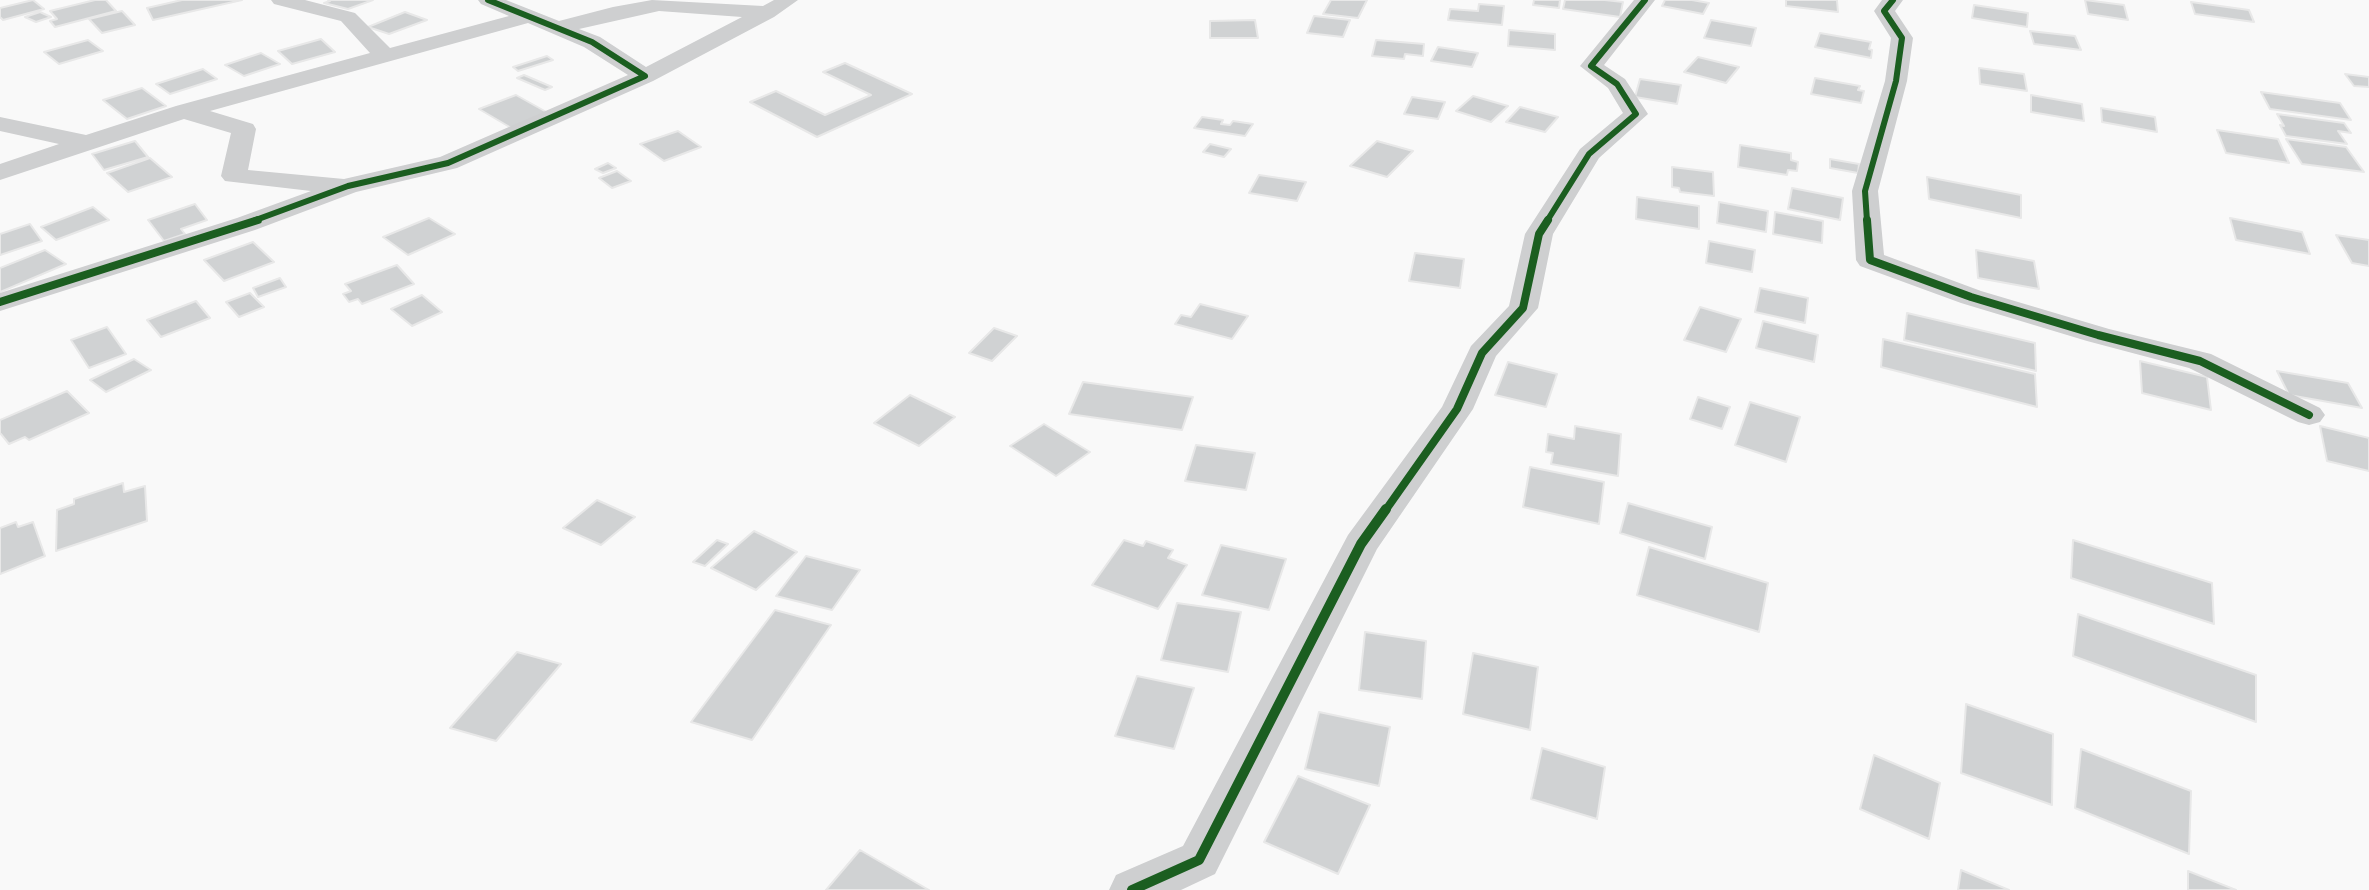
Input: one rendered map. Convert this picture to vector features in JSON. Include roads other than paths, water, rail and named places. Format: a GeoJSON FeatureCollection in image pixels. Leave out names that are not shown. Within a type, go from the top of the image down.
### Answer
{"type":"FeatureCollection","features":[{"type":"Feature","properties":{"kind":"street"},"geometry":{"type":"LineString","coordinates":[[281,0],[348,18],[386,57]]}},
{"type":"Feature","properties":{"kind":"street"},"geometry":{"type":"LineString","coordinates":[[488,0],[592,41],[645,76]]}},
{"type":"Feature","properties":{"kind":"street"},"geometry":{"type":"LineString","coordinates":[[0,302],[246,224],[348,186],[448,163],[645,76],[788,0]]}},
{"type":"Feature","properties":{"kind":"street"},"geometry":{"type":"LineString","coordinates":[[1132,890],[1199,860],[1361,544],[1457,409],[1482,353],[1523,308],[1539,234],[1589,154],[1636,114],[1617,84],[1591,66],[1645,0]]}},
{"type":"Feature","properties":{"kind":"street"},"geometry":{"type":"LineString","coordinates":[[1893,0],[1884,12],[1902,38],[1896,81],[1865,191],[1870,260],[1971,297],[2098,335],[2200,361],[2309,415]]}},
{"type":"Feature","properties":{"kind":"street"},"geometry":{"type":"LineString","coordinates":[[559,28],[613,13],[659,5],[767,13]]}},
{"type":"Feature","properties":{"kind":"street"},"geometry":{"type":"LineString","coordinates":[[0,172],[184,111],[531,16]]}},
{"type":"Feature","properties":{"kind":"street"},"geometry":{"type":"LineString","coordinates":[[184,111],[244,129],[234,176],[348,186]]}},
{"type":"Feature","properties":{"kind":"street"},"geometry":{"type":"LineString","coordinates":[[0,124],[89,144]]}}]}
